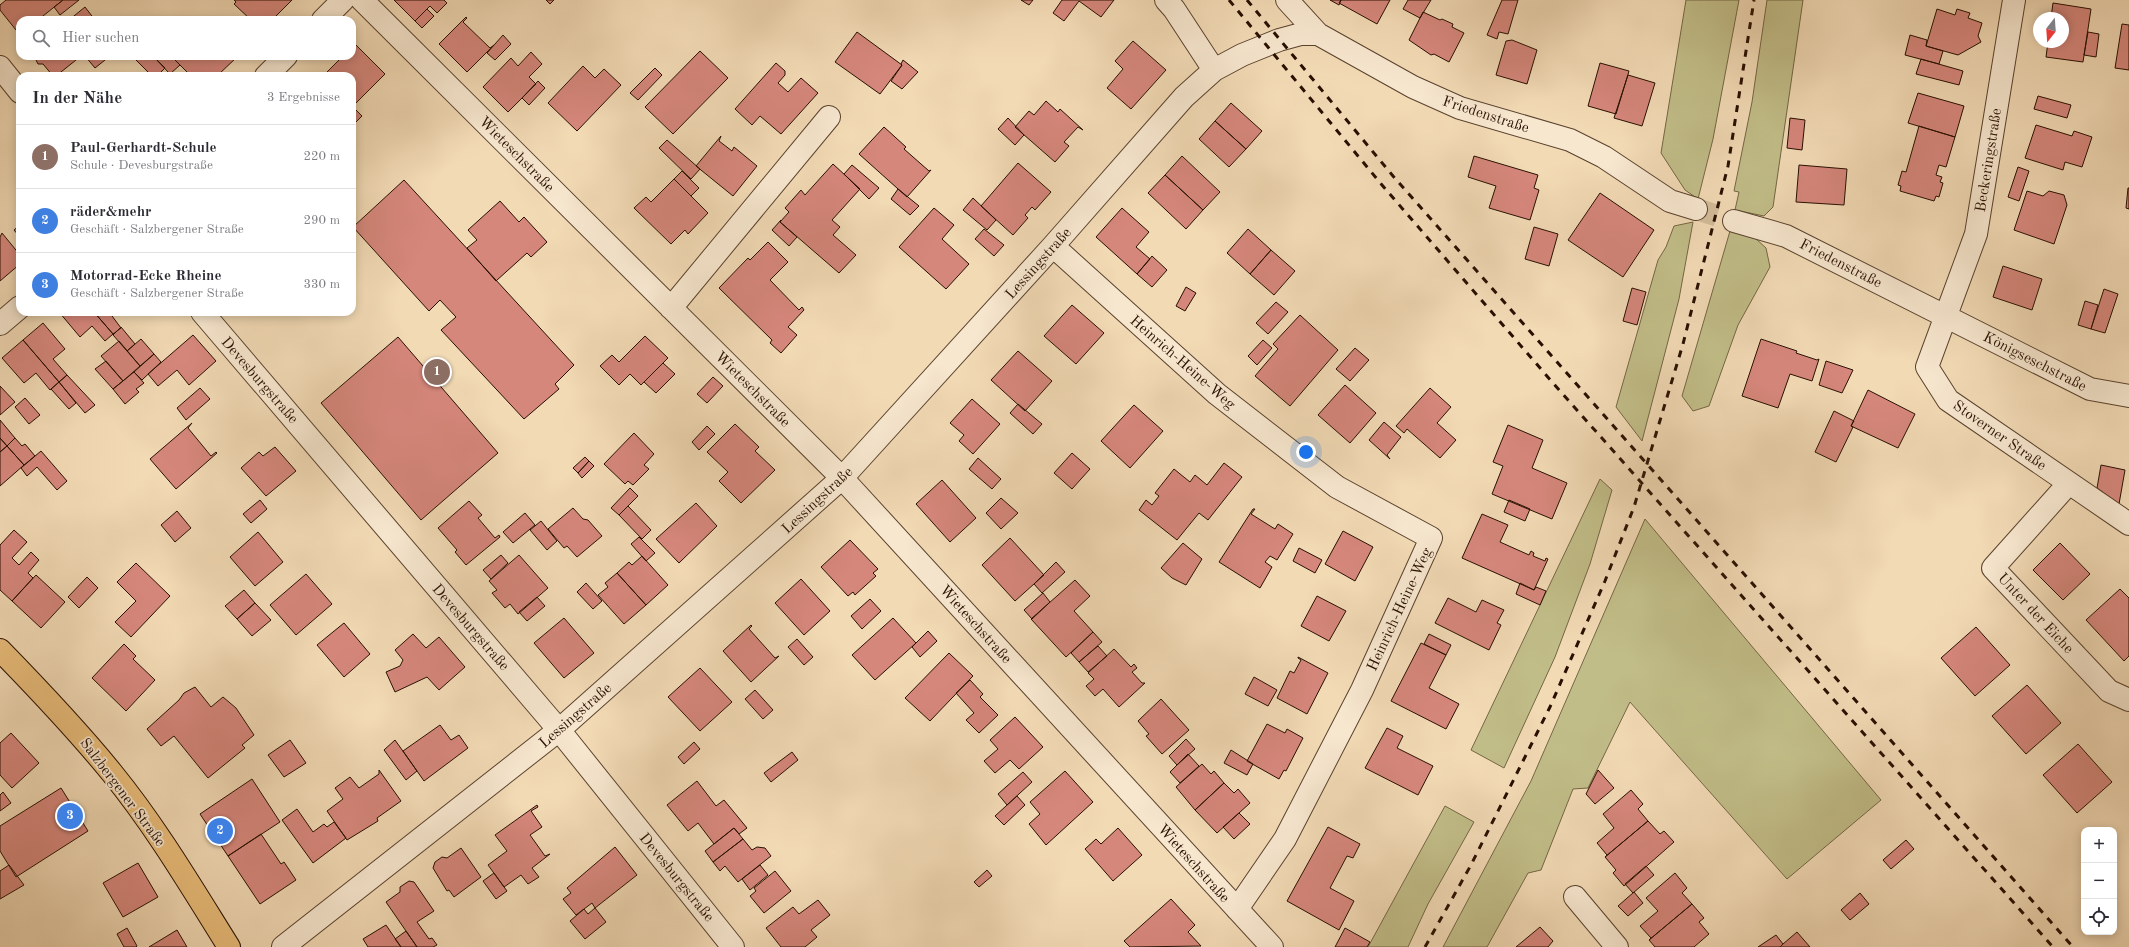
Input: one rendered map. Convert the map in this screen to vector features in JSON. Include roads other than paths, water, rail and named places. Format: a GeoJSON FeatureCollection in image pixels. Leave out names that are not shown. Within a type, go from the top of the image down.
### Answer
{"type":"FeatureCollection","features":[{"type":"Feature","properties":{"kind":"main road","name":"Salzbergener Straße"},"geometry":{"type":"LineString","coordinates":[[0,650],[57,708],[113,774],[167,849],[229,947]]}},
{"type":"Feature","properties":{"kind":"street"},"geometry":{"type":"LineString","coordinates":[[327,16],[343,0]]}},
{"type":"Feature","properties":{"kind":"street","name":"Wieteschstraße"},"geometry":{"type":"LineString","coordinates":[[362,0],[842,478],[1272,947]]}},
{"type":"Feature","properties":{"kind":"street"},"geometry":{"type":"LineString","coordinates":[[1166,0],[1174,8],[1214,70]]}},
{"type":"Feature","properties":{"kind":"street","name":"Friedenstraße"},"geometry":{"type":"LineString","coordinates":[[1287,0],[1318,34],[1413,87],[1460,108],[1570,140],[1604,157],[1670,201],[1696,209]]}},
{"type":"Feature","properties":{"kind":"street","name":"Beckeringstraße"},"geometry":{"type":"LineString","coordinates":[[1945,315],[1976,234],[2014,0]]}},
{"type":"Feature","properties":{"kind":"street","name":"Lessingstraße"},"geometry":{"type":"LineString","coordinates":[[282,947],[559,730],[842,478],[1053,246],[1184,97],[1214,70],[1242,55],[1279,40],[1301,34],[1318,34]]}},
{"type":"Feature","properties":{"kind":"street"},"geometry":{"type":"LineString","coordinates":[[270,72],[282,60]]}},
{"type":"Feature","properties":{"kind":"street"},"geometry":{"type":"LineString","coordinates":[[0,67],[16,87]]}},
{"type":"Feature","properties":{"kind":"street"},"geometry":{"type":"LineString","coordinates":[[671,308],[828,117]]}},
{"type":"Feature","properties":{"kind":"street","name":"Friedenstraße"},"geometry":{"type":"LineString","coordinates":[[1734,221],[1786,236],[1945,315]]}},
{"type":"Feature","properties":{"kind":"street","name":"Heinrich-Heine-Weg"},"geometry":{"type":"LineString","coordinates":[[1053,246],[1217,394],[1337,487],[1431,538],[1362,690],[1288,832],[1236,909]]}},
{"type":"Feature","properties":{"kind":"street"},"geometry":{"type":"LineString","coordinates":[[0,324],[16,310]]}},
{"type":"Feature","properties":{"kind":"street","name":"Königseschstraße"},"geometry":{"type":"LineString","coordinates":[[1945,315],[2090,389],[2129,396]]}},
{"type":"Feature","properties":{"kind":"street","name":"Stoverner Straße"},"geometry":{"type":"LineString","coordinates":[[1945,315],[1927,367],[1948,400],[2129,524]]}},
{"type":"Feature","properties":{"kind":"street","name":"Devesburgstraße"},"geometry":{"type":"LineString","coordinates":[[205,316],[559,730],[733,947]]}},
{"type":"Feature","properties":{"kind":"street","name":"Unter der Eiche"},"geometry":{"type":"LineString","coordinates":[[2069,483],[1993,568],[2109,691],[2129,700]]}},
{"type":"Feature","properties":{"kind":"street"},"geometry":{"type":"LineString","coordinates":[[1575,897],[1616,947]]}},
{"type":"Feature","properties":{"kind":"tunnel"},"geometry":{"type":"LineString","coordinates":[[1696,209],[1734,221]]}},
{"type":"Feature","properties":{"kind":"railway"},"geometry":{"type":"LineString","coordinates":[[1229,0],[1382,185],[1553,383],[2053,947]]}},
{"type":"Feature","properties":{"kind":"railway"},"geometry":{"type":"LineString","coordinates":[[1247,0],[1393,176],[2073,947]]}},
{"type":"Feature","properties":{"kind":"railway"},"geometry":{"type":"LineString","coordinates":[[1425,947],[1471,865],[1550,707],[1605,581],[1634,507],[1683,344],[1728,166],[1754,0]]}},
{"type":"Feature","properties":{"kind":"place","name":"Paul-Gerhardt-Schule"},"geometry":{"type":"Point","coordinates":[437,372]}},
{"type":"Feature","properties":{"kind":"place","name":"Motorrad-Ecke Rheine"},"geometry":{"type":"Point","coordinates":[70,816]}},
{"type":"Feature","properties":{"kind":"place","name":"räder&mehr"},"geometry":{"type":"Point","coordinates":[220,831]}}]}
